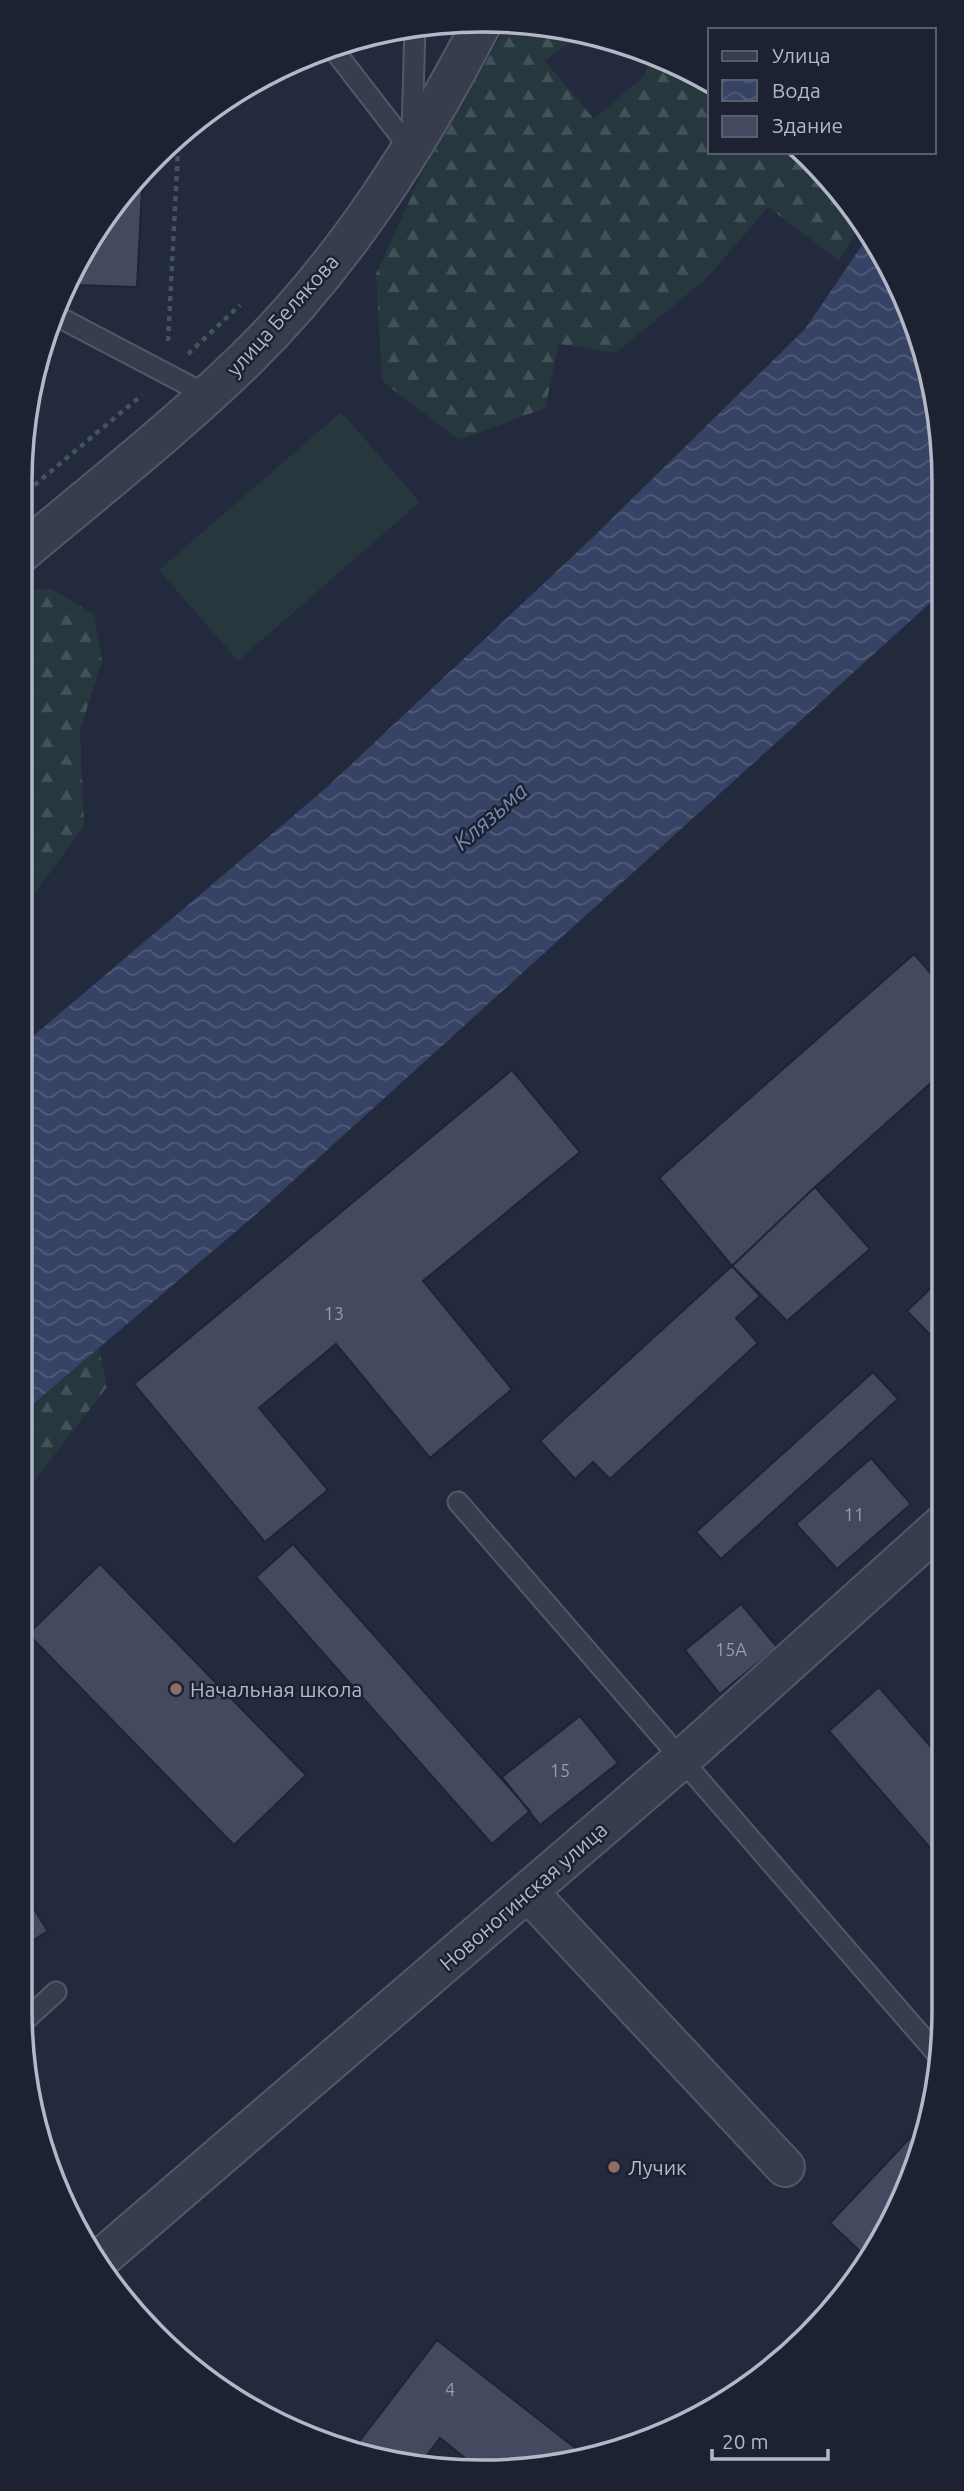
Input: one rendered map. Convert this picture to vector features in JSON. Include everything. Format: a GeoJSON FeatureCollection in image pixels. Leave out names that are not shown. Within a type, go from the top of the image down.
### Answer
{"type":"FeatureCollection","features":[{"type":"Feature","properties":{"kind":"street","name":"улица Белякова"},"geometry":{"type":"LineString","coordinates":[[32,544],[246,359],[329,266],[412,151],[476,32]]}},
{"type":"Feature","properties":{"kind":"street","name":"Новоногинская улица"},"geometry":{"type":"LineString","coordinates":[[105,2255],[682,1759],[932,1533]]}},
{"type":"Feature","properties":{"kind":"street"},"geometry":{"type":"LineString","coordinates":[[528,1892],[785,2167]]}},
{"type":"Feature","properties":{"kind":"lane"},"geometry":{"type":"LineString","coordinates":[[412,151],[415,36]]}},
{"type":"Feature","properties":{"kind":"lane"},"geometry":{"type":"LineString","coordinates":[[337,55],[412,151]]}},
{"type":"Feature","properties":{"kind":"lane"},"geometry":{"type":"LineString","coordinates":[[62,319],[207,395]]}},
{"type":"Feature","properties":{"kind":"lane"},"geometry":{"type":"LineString","coordinates":[[458,1502],[931,2047]]}},
{"type":"Feature","properties":{"kind":"lane"},"geometry":{"type":"LineString","coordinates":[[32,2014],[56,1992]]}},
{"type":"Feature","properties":{"kind":"path"},"geometry":{"type":"LineString","coordinates":[[167,374],[178,149]]}},
{"type":"Feature","properties":{"kind":"path"},"geometry":{"type":"LineString","coordinates":[[32,487],[167,374],[245,299]]}},
{"type":"Feature","properties":{"kind":"green space"},"geometry":{"type":"Polygon","coordinates":[[[503,32],[541,35],[572,41],[545,61],[594,119],[644,76],[648,64],[654,66],[708,93],[708,154],[791,154],[821,185],[857,231],[839,261],[768,207],[708,277],[616,353],[559,344],[545,408],[459,440],[382,381],[376,274],[421,175],[503,32]]]}},
{"type":"Feature","properties":{"kind":"green space"},"geometry":{"type":"Polygon","coordinates":[[[341,412],[420,502],[238,661],[159,570],[341,412]]]}},
{"type":"Feature","properties":{"kind":"green space"},"geometry":{"type":"Polygon","coordinates":[[[49,588],[94,614],[102,661],[80,730],[84,826],[32,897],[32,590],[49,588]]]}},
{"type":"Feature","properties":{"kind":"green space"},"geometry":{"type":"Polygon","coordinates":[[[99,1348],[107,1387],[32,1483],[32,1405],[99,1348]]]}},
{"type":"Feature","properties":{"kind":"water","name":"Клязьма"},"geometry":{"type":"Polygon","coordinates":[[[864,243],[886,283],[909,337],[924,394],[932,453],[932,601],[261,1210],[32,1405],[32,1037],[326,788],[590,540],[805,329],[864,243]]]}},
{"type":"Feature","properties":{"kind":"building"},"geometry":{"type":"Polygon","coordinates":[[[142,186],[137,287],[77,285],[107,232],[142,186]]]}},
{"type":"Feature","properties":{"kind":"building"},"geometry":{"type":"Polygon","coordinates":[[[914,954],[932,975],[932,1082],[732,1266],[659,1178],[914,954]]]}},
{"type":"Feature","properties":{"kind":"building"},"geometry":{"type":"Polygon","coordinates":[[[512,1070],[580,1152],[423,1281],[512,1389],[430,1458],[336,1344],[259,1408],[328,1490],[265,1542],[134,1384],[512,1070]]]}},
{"type":"Feature","properties":{"kind":"building"},"geometry":{"type":"Polygon","coordinates":[[[815,1187],[870,1249],[787,1321],[732,1266],[815,1187]]]}},
{"type":"Feature","properties":{"kind":"building"},"geometry":{"type":"Polygon","coordinates":[[[732,1266],[760,1296],[736,1318],[758,1343],[610,1479],[593,1462],[575,1479],[540,1441],[732,1266]]]}},
{"type":"Feature","properties":{"kind":"building"},"geometry":{"type":"Polygon","coordinates":[[[932,1287],[932,1337],[907,1311],[932,1287]]]}},
{"type":"Feature","properties":{"kind":"building"},"geometry":{"type":"Polygon","coordinates":[[[873,1372],[898,1399],[721,1559],[696,1532],[873,1372]]]}},
{"type":"Feature","properties":{"kind":"building"},"geometry":{"type":"Polygon","coordinates":[[[871,1458],[911,1504],[837,1569],[796,1524],[871,1458]]]}},
{"type":"Feature","properties":{"kind":"building"},"geometry":{"type":"Polygon","coordinates":[[[293,1544],[530,1811],[492,1844],[256,1577],[293,1544]]]}},
{"type":"Feature","properties":{"kind":"building"},"geometry":{"type":"Polygon","coordinates":[[[100,1564],[306,1775],[234,1845],[32,1638],[32,1630],[100,1564]]]}},
{"type":"Feature","properties":{"kind":"building"},"geometry":{"type":"Polygon","coordinates":[[[741,1604],[777,1647],[720,1694],[685,1650],[741,1604]]]}},
{"type":"Feature","properties":{"kind":"building"},"geometry":{"type":"Polygon","coordinates":[[[879,1687],[932,1748],[932,1850],[829,1731],[879,1687]]]}},
{"type":"Feature","properties":{"kind":"building"},"geometry":{"type":"Polygon","coordinates":[[[580,1716],[618,1763],[540,1825],[502,1777],[580,1716]]]}},
{"type":"Feature","properties":{"kind":"building"},"geometry":{"type":"Polygon","coordinates":[[[32,1906],[48,1931],[32,1941],[32,1906]]]}},
{"type":"Feature","properties":{"kind":"building"},"geometry":{"type":"Polygon","coordinates":[[[915,2132],[886,2208],[862,2251],[830,2223],[915,2132]]]}},
{"type":"Feature","properties":{"kind":"building"},"geometry":{"type":"Polygon","coordinates":[[[437,2340],[577,2449],[541,2456],[482,2460],[467,2459],[440,2438],[426,2456],[359,2442],[437,2340]]]}},
{"type":"Feature","properties":{"kind":"place","name":"Начальная школа"},"geometry":{"type":"Point","coordinates":[176,1689]}},
{"type":"Feature","properties":{"kind":"place","name":"Лучик"},"geometry":{"type":"Point","coordinates":[614,2167]}}]}
